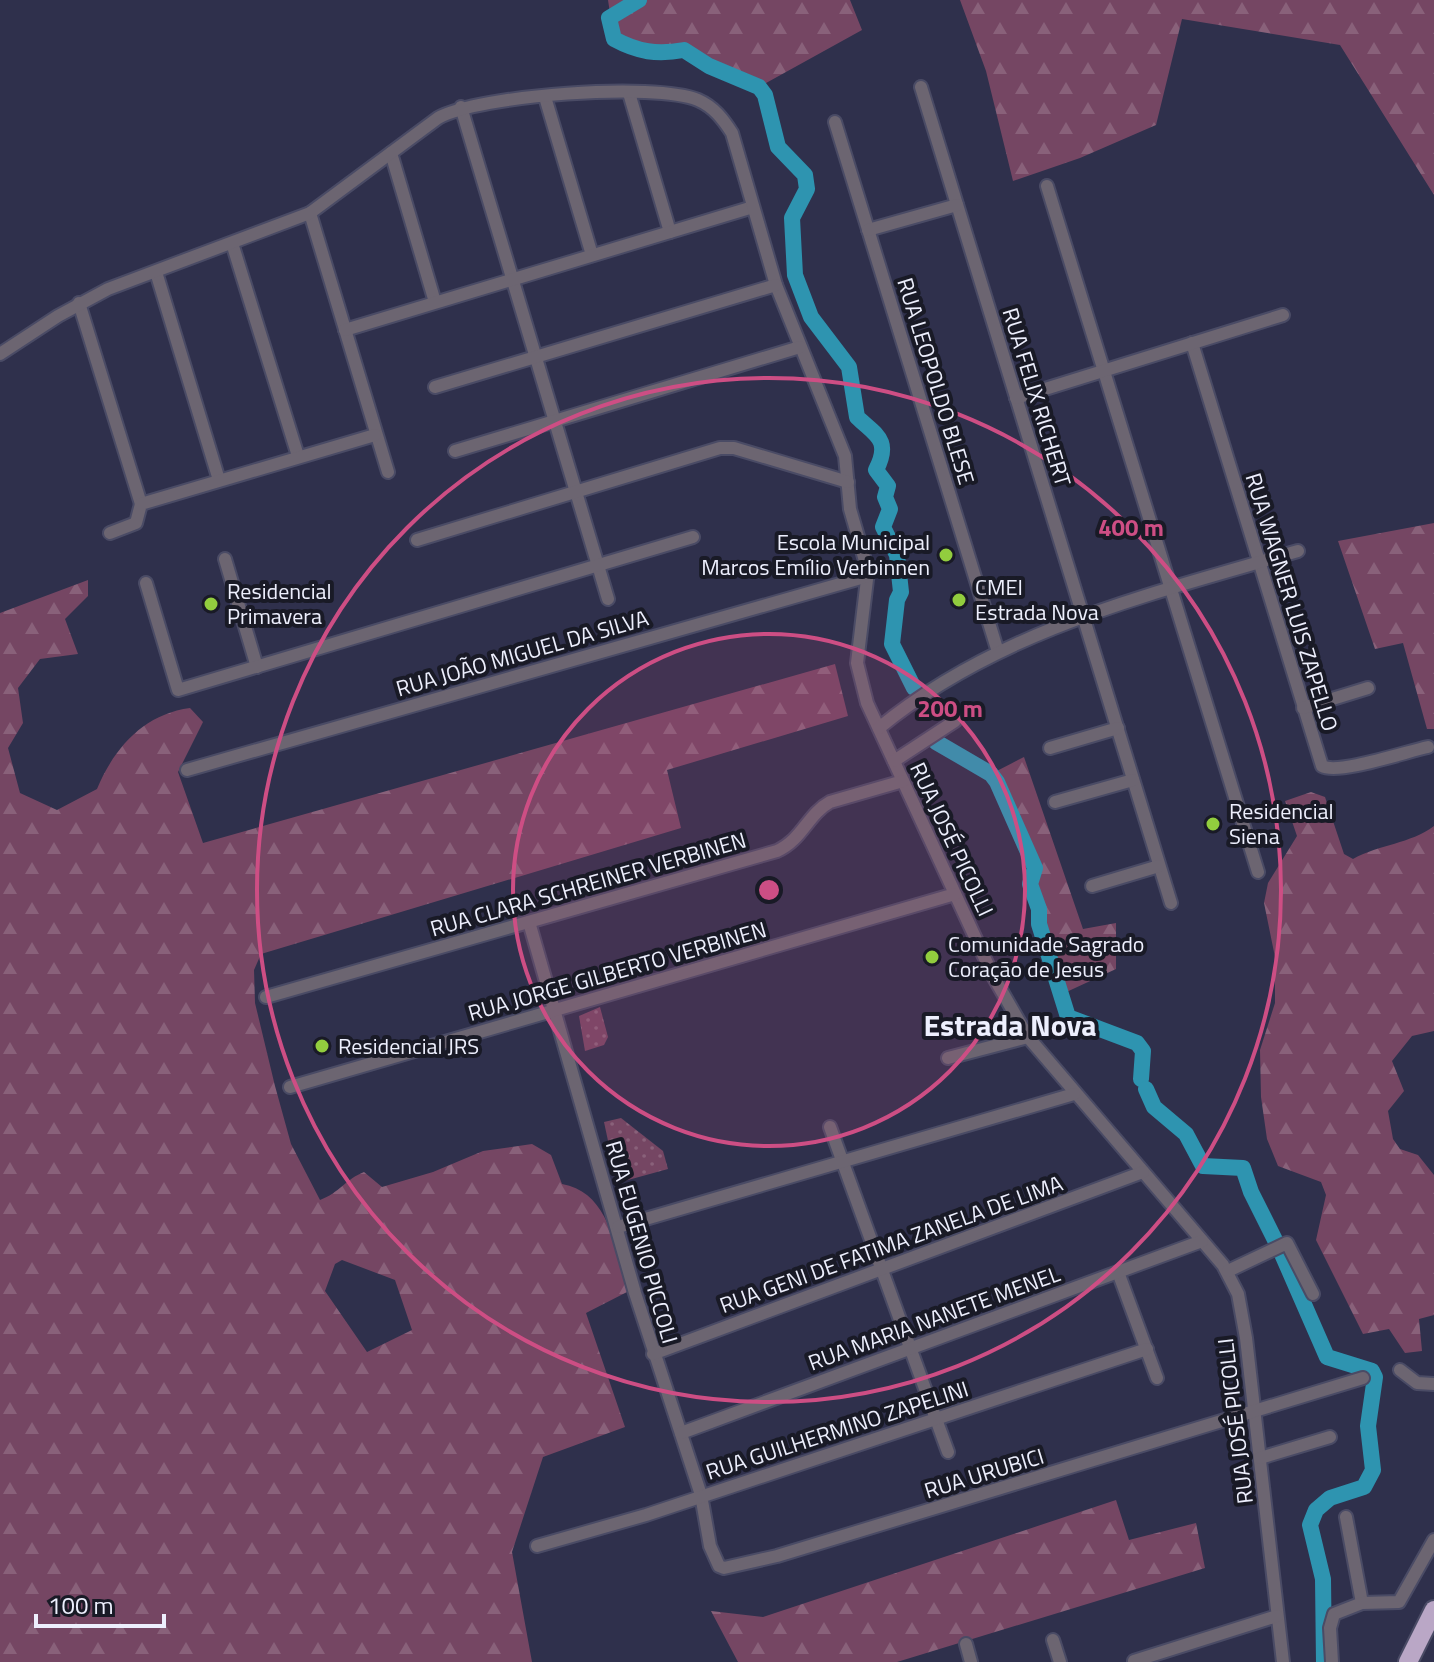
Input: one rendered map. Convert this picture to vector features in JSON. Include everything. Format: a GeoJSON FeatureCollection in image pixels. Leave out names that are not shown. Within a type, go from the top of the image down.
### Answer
{"type":"FeatureCollection","features":[{"type":"Feature","properties":{"kind":"highway"},"geometry":{"type":"LineString","coordinates":[[1408,1662],[1434,1610]]}},
{"type":"Feature","properties":{"kind":"street","name":"RUA FELIX RICHERT"},"geometry":{"type":"LineString","coordinates":[[921,87],[1171,903]]}},
{"type":"Feature","properties":{"kind":"street"},"geometry":{"type":"LineString","coordinates":[[629,93],[670,232]]}},
{"type":"Feature","properties":{"kind":"street","name":"RUA JOSÉ PICOLLI"},"geometry":{"type":"LineString","coordinates":[[461,107],[545,97],[629,93],[686,96],[711,107],[732,133],[776,285],[840,440],[850,509],[866,556],[868,576],[858,672],[879,728],[1002,993],[1028,1037],[1228,1271],[1243,1316],[1283,1662]]}},
{"type":"Feature","properties":{"kind":"street"},"geometry":{"type":"LineString","coordinates":[[545,97],[592,255]]}},
{"type":"Feature","properties":{"kind":"street"},"geometry":{"type":"LineString","coordinates":[[0,354],[79,303],[310,213],[438,118],[461,107],[608,599]]}},
{"type":"Feature","properties":{"kind":"street","name":"RUA LEOPOLDO BLESE"},"geometry":{"type":"LineString","coordinates":[[835,122],[998,652]]}},
{"type":"Feature","properties":{"kind":"street"},"geometry":{"type":"LineString","coordinates":[[391,153],[435,302]]}},
{"type":"Feature","properties":{"kind":"street"},"geometry":{"type":"LineString","coordinates":[[1047,186],[1258,872]]}},
{"type":"Feature","properties":{"kind":"street"},"geometry":{"type":"LineString","coordinates":[[868,230],[957,205]]}},
{"type":"Feature","properties":{"kind":"street"},"geometry":{"type":"LineString","coordinates":[[345,330],[753,207]]}},
{"type":"Feature","properties":{"kind":"street"},"geometry":{"type":"LineString","coordinates":[[310,213],[388,472]]}},
{"type":"Feature","properties":{"kind":"street"},"geometry":{"type":"LineString","coordinates":[[232,243],[298,456]]}},
{"type":"Feature","properties":{"kind":"street"},"geometry":{"type":"LineString","coordinates":[[156,272],[219,480]]}},
{"type":"Feature","properties":{"kind":"street"},"geometry":{"type":"LineString","coordinates":[[435,387],[776,285]]}},
{"type":"Feature","properties":{"kind":"street"},"geometry":{"type":"LineString","coordinates":[[79,303],[141,504],[136,523],[110,533]]}},
{"type":"Feature","properties":{"kind":"street"},"geometry":{"type":"LineString","coordinates":[[1016,398],[1283,315]]}},
{"type":"Feature","properties":{"kind":"street","name":"RUA WAGNER LUIS ZAPELLO"},"geometry":{"type":"LineString","coordinates":[[1192,343],[1322,766],[1330,771],[1428,747]]}},
{"type":"Feature","properties":{"kind":"street"},"geometry":{"type":"LineString","coordinates":[[455,451],[800,347]]}},
{"type":"Feature","properties":{"kind":"street"},"geometry":{"type":"LineString","coordinates":[[141,504],[375,435]]}},
{"type":"Feature","properties":{"kind":"street"},"geometry":{"type":"LineString","coordinates":[[417,540],[728,447],[848,482]]}},
{"type":"Feature","properties":{"kind":"street"},"geometry":{"type":"LineString","coordinates":[[146,583],[178,690],[693,537]]}},
{"type":"Feature","properties":{"kind":"street"},"geometry":{"type":"LineString","coordinates":[[879,728],[944,681],[998,652],[1082,616],[1298,551]]}},
{"type":"Feature","properties":{"kind":"street"},"geometry":{"type":"LineString","coordinates":[[225,559],[257,667]]}},
{"type":"Feature","properties":{"kind":"street","name":"RUA JOÃO MIGUEL DA SILVA"},"geometry":{"type":"LineString","coordinates":[[187,770],[868,576]]}},
{"type":"Feature","properties":{"kind":"street"},"geometry":{"type":"LineString","coordinates":[[1303,708],[1368,688]]}},
{"type":"Feature","properties":{"kind":"street"},"geometry":{"type":"LineString","coordinates":[[894,761],[955,721]]}},
{"type":"Feature","properties":{"kind":"street"},"geometry":{"type":"LineString","coordinates":[[1050,748],[1118,728]]}},
{"type":"Feature","properties":{"kind":"street","name":"RUA CLARA SCHREINER VERBINEN"},"geometry":{"type":"LineString","coordinates":[[266,997],[777,851],[793,844],[830,802],[903,781]]}},
{"type":"Feature","properties":{"kind":"street"},"geometry":{"type":"LineString","coordinates":[[1078,802],[1134,783]]}},
{"type":"Feature","properties":{"kind":"street"},"geometry":{"type":"LineString","coordinates":[[1055,802],[1134,783]]}},
{"type":"Feature","properties":{"kind":"street"},"geometry":{"type":"LineString","coordinates":[[1093,888],[1160,869]]}},
{"type":"Feature","properties":{"kind":"street","name":"RUA JORGE GILBERTO VERBINEN"},"geometry":{"type":"LineString","coordinates":[[290,1087],[955,894]]}},
{"type":"Feature","properties":{"kind":"street","name":"RUA EUGENIO PICCOLI"},"geometry":{"type":"LineString","coordinates":[[529,922],[653,1354],[701,1495],[714,1557],[724,1568]]}},
{"type":"Feature","properties":{"kind":"street"},"geometry":{"type":"LineString","coordinates":[[948,1058],[1028,1037]]}},
{"type":"Feature","properties":{"kind":"street"},"geometry":{"type":"LineString","coordinates":[[618,1227],[1074,1094]]}},
{"type":"Feature","properties":{"kind":"street"},"geometry":{"type":"LineString","coordinates":[[830,1127],[948,1452]]}},
{"type":"Feature","properties":{"kind":"street","name":"RUA GENI DE FATIMA ZANELA DE LIMA"},"geometry":{"type":"LineString","coordinates":[[653,1354],[1143,1172]]}},
{"type":"Feature","properties":{"kind":"street","name":"RUA MARIA NANETE MENEL"},"geometry":{"type":"LineString","coordinates":[[681,1433],[1202,1241]]}},
{"type":"Feature","properties":{"kind":"street"},"geometry":{"type":"LineString","coordinates":[[1228,1271],[1287,1243],[1313,1294]]}},
{"type":"Feature","properties":{"kind":"street"},"geometry":{"type":"LineString","coordinates":[[1118,1272],[1157,1378]]}},
{"type":"Feature","properties":{"kind":"street","name":"RUA GUILHERMINO ZAPELINI"},"geometry":{"type":"LineString","coordinates":[[537,1546],[936,1420],[1147,1349]]}},
{"type":"Feature","properties":{"kind":"street"},"geometry":{"type":"LineString","coordinates":[[1400,1370],[1417,1383],[1434,1384]]}},
{"type":"Feature","properties":{"kind":"street","name":"RUA URUBICI"},"geometry":{"type":"LineString","coordinates":[[724,1568],[792,1551],[1363,1378]]}},
{"type":"Feature","properties":{"kind":"street"},"geometry":{"type":"LineString","coordinates":[[1260,1458],[1330,1437]]}},
{"type":"Feature","properties":{"kind":"street"},"geometry":{"type":"LineString","coordinates":[[1346,1517],[1362,1603]]}},
{"type":"Feature","properties":{"kind":"street"},"geometry":{"type":"LineString","coordinates":[[1332,1662],[1331,1620],[1339,1609],[1362,1603],[1399,1602],[1434,1540]]}},
{"type":"Feature","properties":{"kind":"street"},"geometry":{"type":"LineString","coordinates":[[1134,1661],[1277,1616]]}},
{"type":"Feature","properties":{"kind":"street"},"geometry":{"type":"LineString","coordinates":[[1053,1640],[1060,1662]]}},
{"type":"Feature","properties":{"kind":"street"},"geometry":{"type":"LineString","coordinates":[[966,1644],[971,1662]]}},
{"type":"Feature","properties":{"kind":"green space"},"geometry":{"type":"Polygon","coordinates":[[[608,0],[850,0],[862,30],[759,87],[709,66],[684,50],[648,51],[614,39],[608,0]]]}},
{"type":"Feature","properties":{"kind":"green space"},"geometry":{"type":"Polygon","coordinates":[[[960,0],[1434,0],[1434,195],[1340,45],[1182,19],[1156,125],[1080,158],[1013,181],[986,71],[960,0]]]}},
{"type":"Feature","properties":{"kind":"green space"},"geometry":{"type":"Polygon","coordinates":[[[1434,523],[1434,729],[1427,729],[1403,643],[1375,649],[1338,541],[1434,523]]]}},
{"type":"Feature","properties":{"kind":"green space"},"geometry":{"type":"Polygon","coordinates":[[[88,580],[88,596],[65,619],[78,654],[40,659],[18,688],[23,723],[8,748],[20,793],[57,810],[97,789],[112,760],[145,725],[158,717],[190,708],[203,722],[178,772],[203,843],[835,664],[848,716],[667,770],[681,828],[261,954],[254,970],[255,1003],[291,1144],[320,1200],[364,1172],[382,1187],[433,1172],[483,1151],[532,1144],[551,1155],[562,1184],[578,1189],[591,1199],[609,1226],[627,1292],[586,1313],[625,1427],[543,1457],[512,1552],[532,1662],[0,1662],[0,613],[88,580]],[[342,1260],[335,1264],[325,1291],[367,1352],[412,1330],[395,1280],[342,1260]]]}},
{"type":"Feature","properties":{"kind":"green space"},"geometry":{"type":"Polygon","coordinates":[[[1024,757],[1083,929],[1116,923],[1116,969],[1060,995],[1030,884],[1035,868],[991,774],[1024,757]]]}},
{"type":"Feature","properties":{"kind":"green space"},"geometry":{"type":"Polygon","coordinates":[[[1311,792],[1325,797],[1344,854],[1353,859],[1415,837],[1434,826],[1434,1031],[1412,1036],[1392,1061],[1404,1091],[1388,1111],[1393,1139],[1400,1149],[1418,1155],[1434,1175],[1434,1315],[1419,1319],[1422,1351],[1405,1353],[1389,1329],[1363,1334],[1316,1240],[1326,1195],[1321,1182],[1278,1166],[1267,1139],[1261,1097],[1260,1050],[1275,1003],[1275,957],[1264,903],[1268,883],[1297,836],[1285,801],[1311,792]]]}},
{"type":"Feature","properties":{"kind":"green space"},"geometry":{"type":"Polygon","coordinates":[[[600,1007],[608,1037],[604,1045],[585,1051],[579,1016],[600,1007]]]}},
{"type":"Feature","properties":{"kind":"green space"},"geometry":{"type":"Polygon","coordinates":[[[621,1118],[663,1151],[668,1169],[617,1183],[604,1122],[621,1118]]]}},
{"type":"Feature","properties":{"kind":"green space"},"geometry":{"type":"Polygon","coordinates":[[[1116,1500],[1129,1540],[1196,1523],[1205,1568],[897,1662],[738,1662],[711,1611],[763,1617],[1116,1500]]]}},
{"type":"Feature","properties":{"kind":"waterway"},"geometry":{"type":"LineString","coordinates":[[639,0],[609,18],[614,39],[648,51],[684,50],[709,66],[759,87],[765,95],[778,147],[805,175],[807,189],[792,218],[795,275],[811,317],[849,367],[857,417],[882,444],[876,470],[888,486],[885,497],[890,509],[883,527],[897,555],[901,592],[897,600],[892,644],[914,688]]}},
{"type":"Feature","properties":{"kind":"waterway"},"geometry":{"type":"LineString","coordinates":[[936,742],[991,774],[997,782],[1035,868],[1030,884],[1068,1017],[1137,1043],[1143,1051],[1141,1079]]}},
{"type":"Feature","properties":{"kind":"waterway"},"geometry":{"type":"LineString","coordinates":[[1146,1089],[1154,1107],[1186,1134],[1203,1166],[1243,1168],[1251,1192],[1277,1244]]}},
{"type":"Feature","properties":{"kind":"waterway"},"geometry":{"type":"LineString","coordinates":[[1282,1254],[1327,1357],[1372,1371],[1375,1377],[1368,1426],[1373,1470],[1364,1487],[1330,1498],[1316,1510],[1310,1525],[1323,1579],[1324,1662]]}},
{"type":"Feature","properties":{"kind":"place","name":"Escola Municipal Marcos Emílio Verbinnen"},"geometry":{"type":"Point","coordinates":[946,555]}},
{"type":"Feature","properties":{"kind":"place","name":"CMEI Estrada Nova"},"geometry":{"type":"Point","coordinates":[959,600]}},
{"type":"Feature","properties":{"kind":"place","name":"Residencial Primavera"},"geometry":{"type":"Point","coordinates":[211,604]}},
{"type":"Feature","properties":{"kind":"place","name":"Residencial Siena"},"geometry":{"type":"Point","coordinates":[1213,824]}},
{"type":"Feature","properties":{"kind":"place","name":"Comunidade Sagrado Coração de Jesus"},"geometry":{"type":"Point","coordinates":[932,957]}},
{"type":"Feature","properties":{"kind":"place","name":"Residencial JRS"},"geometry":{"type":"Point","coordinates":[322,1046]}},
{"type":"Feature","properties":{"kind":"district","name":"Estrada Nova"},"geometry":{"type":"Point","coordinates":[1010,1026]}}]}
